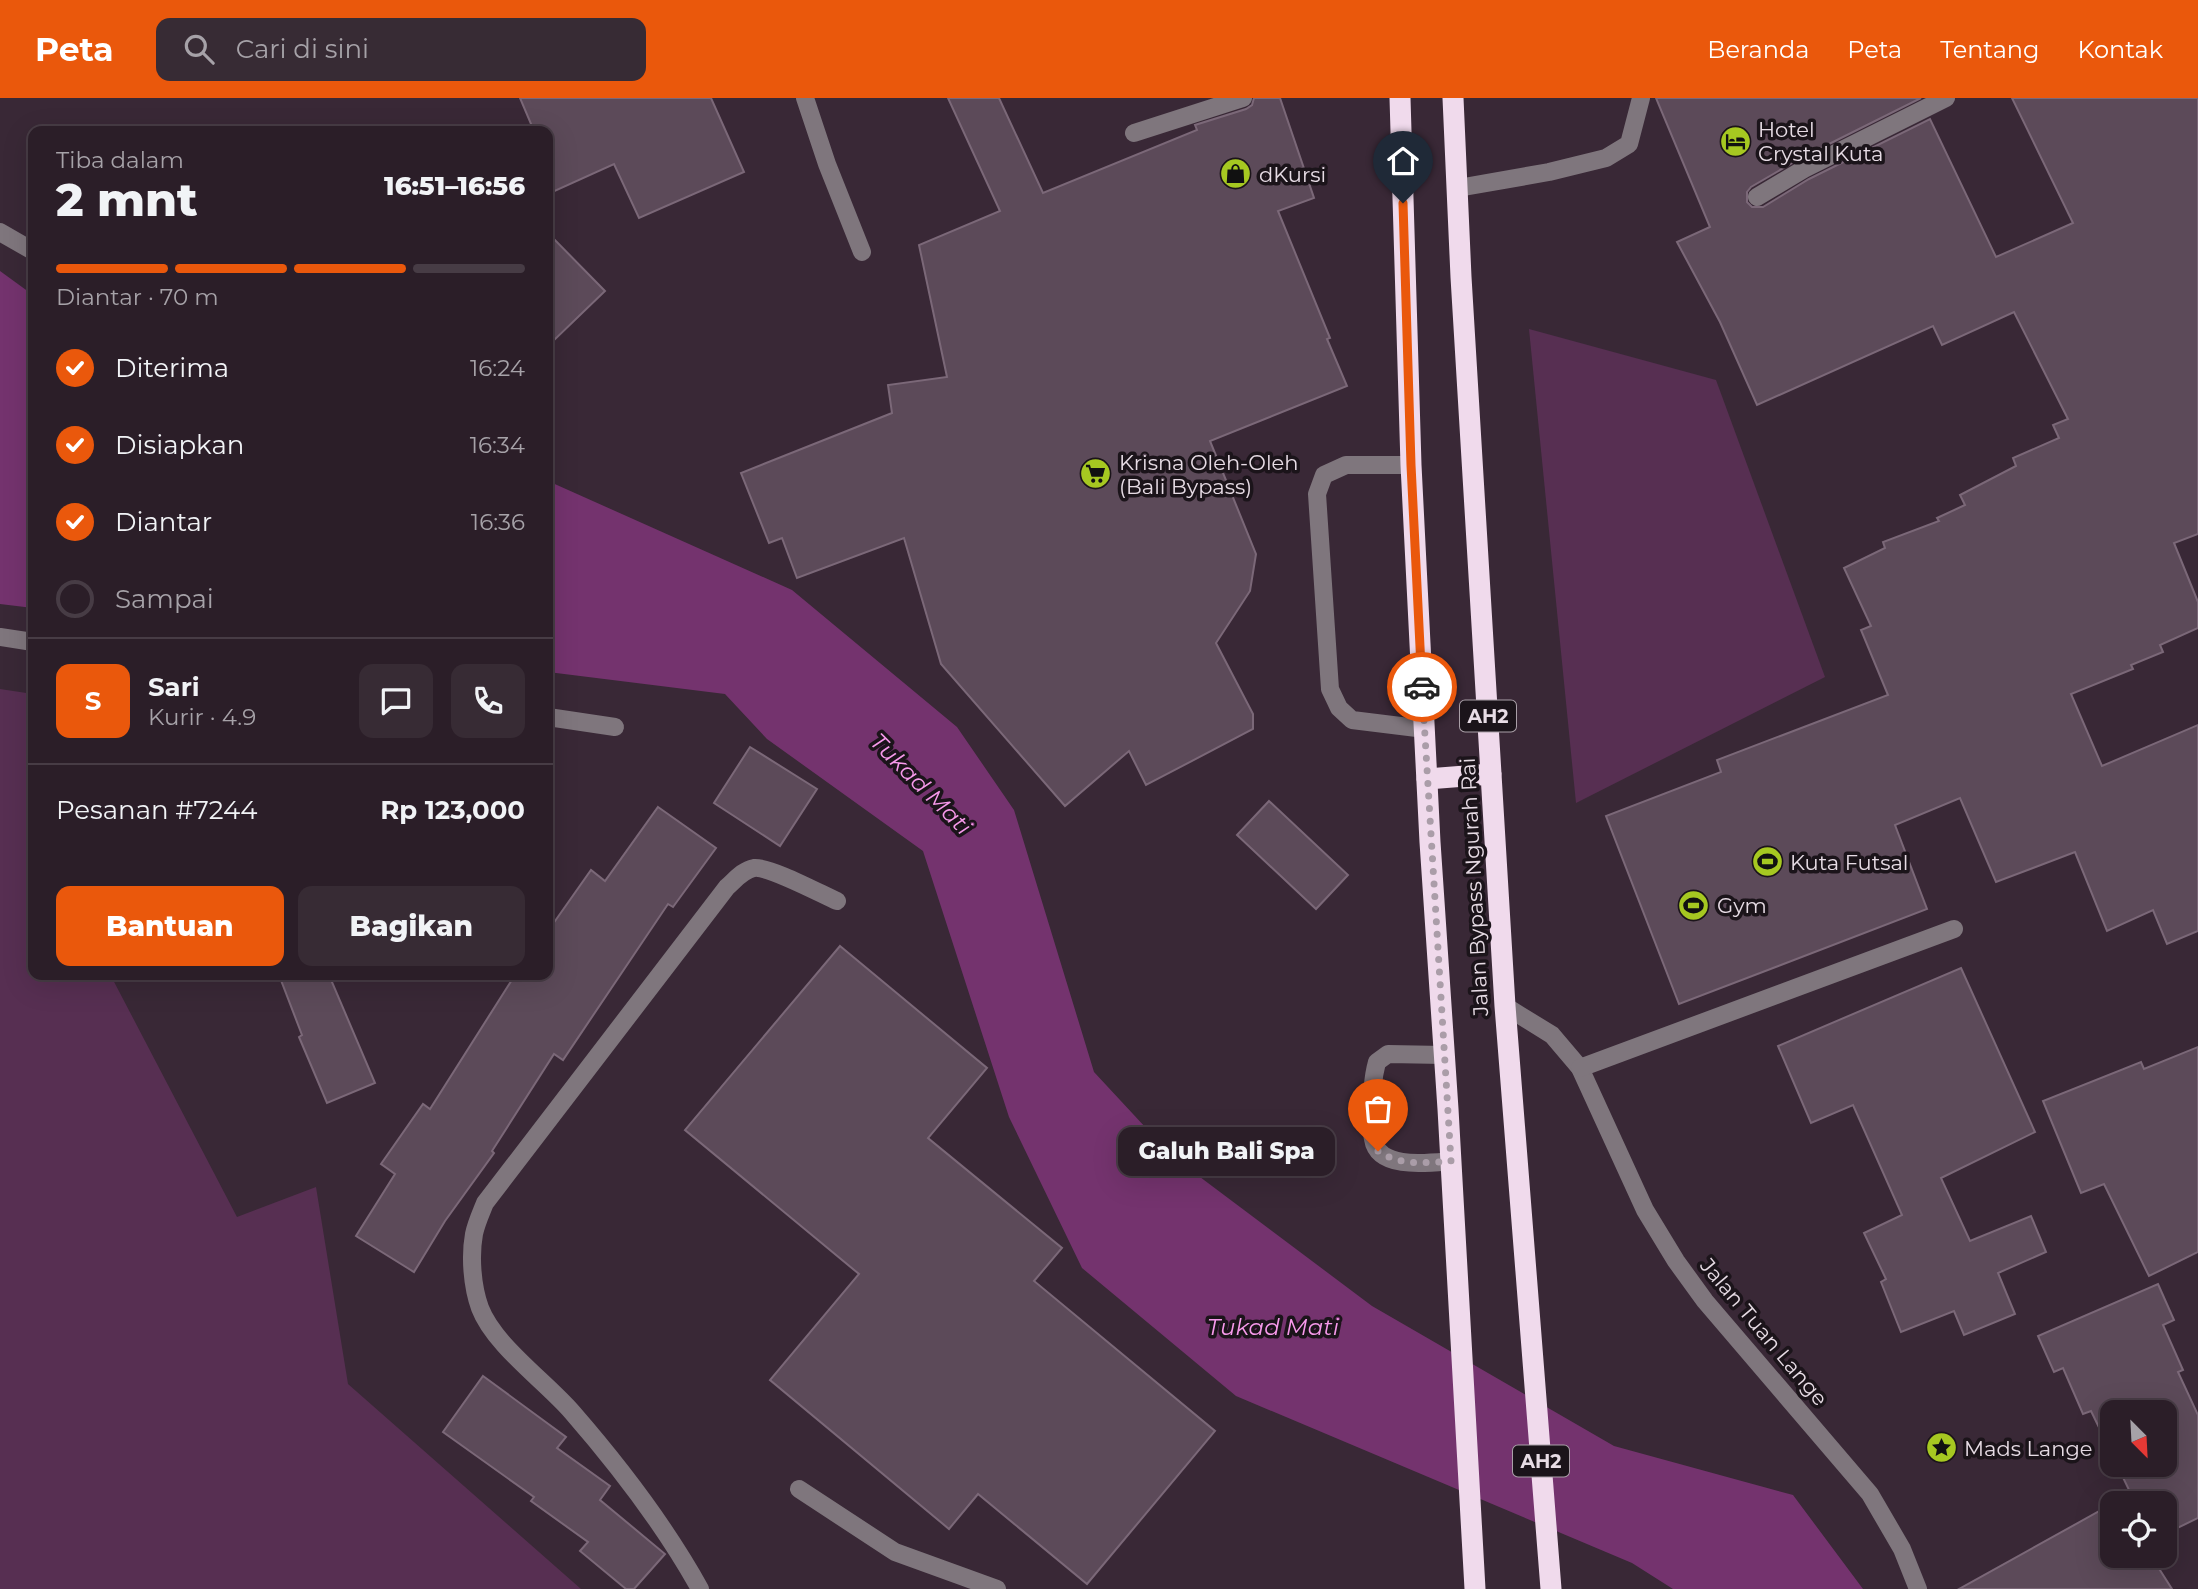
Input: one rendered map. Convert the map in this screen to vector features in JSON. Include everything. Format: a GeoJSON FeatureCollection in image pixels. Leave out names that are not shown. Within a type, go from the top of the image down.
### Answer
{"type":"FeatureCollection","features":[{"type":"Feature","properties":{"kind":"highway","name":"Jalan Bypass Ngurah Rai"},"geometry":{"type":"LineString","coordinates":[[1400,98],[1411,465],[1424,729],[1475,1589]]}},
{"type":"Feature","properties":{"kind":"highway","name":"Jalan Bypass Ngurah Rai"},"geometry":{"type":"LineString","coordinates":[[1453,98],[1505,1006],[1551,1589]]}},
{"type":"Feature","properties":{"kind":"highway"},"geometry":{"type":"LineString","coordinates":[[1427,779],[1491,774]]}},
{"type":"Feature","properties":{"kind":"street"},"geometry":{"type":"LineString","coordinates":[[805,98],[827,164],[862,253]]}},
{"type":"Feature","properties":{"kind":"street"},"geometry":{"type":"LineString","coordinates":[[1134,133],[1243,98]]}},
{"type":"Feature","properties":{"kind":"street"},"geometry":{"type":"LineString","coordinates":[[1458,188],[1606,159],[1629,144],[1641,98]]}},
{"type":"Feature","properties":{"kind":"street"},"geometry":{"type":"LineString","coordinates":[[1757,197],[1804,169],[1946,98]]}},
{"type":"Feature","properties":{"kind":"street"},"geometry":{"type":"LineString","coordinates":[[0,232],[28,248]]}},
{"type":"Feature","properties":{"kind":"street"},"geometry":{"type":"LineString","coordinates":[[1411,465],[1346,465],[1324,475],[1317,494],[1330,689],[1339,708],[1352,720],[1424,729]]}},
{"type":"Feature","properties":{"kind":"street"},"geometry":{"type":"LineString","coordinates":[[0,637],[28,641]]}},
{"type":"Feature","properties":{"kind":"street"},"geometry":{"type":"LineString","coordinates":[[553,718],[615,727]]}},
{"type":"Feature","properties":{"kind":"street"},"geometry":{"type":"LineString","coordinates":[[700,1589],[687,1565],[639,1496],[571,1410],[497,1335],[480,1308],[472,1271],[474,1233],[485,1203],[727,887],[744,872],[756,868],[769,871],[837,901]]}},
{"type":"Feature","properties":{"kind":"street"},"geometry":{"type":"LineString","coordinates":[[1580,1068],[1954,929]]}},
{"type":"Feature","properties":{"kind":"street","name":"Jalan Tuan Lange"},"geometry":{"type":"LineString","coordinates":[[1505,1006],[1552,1035],[1580,1068],[1645,1210],[1676,1261],[1704,1301],[1870,1494],[1902,1549],[1918,1589]]}},
{"type":"Feature","properties":{"kind":"street"},"geometry":{"type":"LineString","coordinates":[[1444,1055],[1388,1054],[1377,1062],[1372,1079],[1373,1141],[1378,1151],[1391,1160],[1428,1163],[1451,1161]]}},
{"type":"Feature","properties":{"kind":"street"},"geometry":{"type":"LineString","coordinates":[[799,1489],[895,1552],[997,1589]]}},
{"type":"Feature","properties":{"kind":"shaded area"},"geometry":{"type":"Polygon","coordinates":[[[1529,329],[1716,380],[1825,677],[1576,803],[1529,329]]]}},
{"type":"Feature","properties":{"kind":"shaded area"},"geometry":{"type":"Polygon","coordinates":[[[0,689],[28,693],[28,980],[113,980],[237,1217],[316,1187],[348,1384],[581,1589],[0,1589],[0,689]]]}},
{"type":"Feature","properties":{"kind":"water"},"geometry":{"type":"Polygon","coordinates":[[[0,271],[28,291],[28,607],[0,604],[0,271]]]}},
{"type":"Feature","properties":{"kind":"water","name":"Tukad Mati"},"geometry":{"type":"Polygon","coordinates":[[[553,483],[792,590],[957,727],[1014,810],[1094,1072],[1172,1156],[1372,1306],[1614,1446],[1793,1495],[1863,1589],[1673,1589],[1632,1563],[1236,1396],[1082,1268],[1009,1117],[923,851],[767,739],[725,694],[553,673],[553,483]]]}},
{"type":"Feature","properties":{"kind":"building"},"geometry":{"type":"Polygon","coordinates":[[[520,98],[711,98],[744,172],[639,218],[614,164],[553,192],[553,126],[532,126],[520,98]]]}},
{"type":"Feature","properties":{"kind":"building"},"geometry":{"type":"Polygon","coordinates":[[[948,98],[999,98],[1043,193],[1197,130],[1195,125],[1246,109],[1252,105],[1254,98],[1280,98],[1314,198],[1278,211],[1347,386],[1210,441],[1256,554],[1250,591],[1216,643],[1253,714],[1253,729],[1146,785],[1129,751],[1065,806],[941,664],[904,538],[797,578],[782,538],[769,543],[741,473],[892,413],[888,385],[947,377],[919,245],[1000,211],[948,98]]]}},
{"type":"Feature","properties":{"kind":"building"},"geometry":{"type":"Polygon","coordinates":[[[1656,98],[1921,98],[1799,159],[1751,187],[1747,192],[1747,202],[1752,207],[1763,207],[1809,179],[1930,119],[1996,257],[2073,223],[2012,98],[2198,98],[2198,534],[2174,543],[2198,602],[2198,628],[2160,645],[2163,652],[2131,665],[2133,669],[2071,694],[2102,766],[2198,725],[2198,931],[2167,944],[2153,910],[2107,931],[2075,852],[1996,882],[1960,798],[1895,825],[1927,909],[1679,1004],[1606,816],[1721,772],[1717,760],[1888,695],[1861,630],[1871,626],[1844,568],[1885,548],[1883,542],[1939,521],[1937,518],[1965,505],[1960,495],[2016,466],[2013,458],[2059,438],[2053,425],[2068,419],[2014,312],[1942,345],[1933,326],[1757,405],[1720,322],[1677,242],[1710,227],[1656,98]]]}},
{"type":"Feature","properties":{"kind":"building"},"geometry":{"type":"Polygon","coordinates":[[[553,238],[605,291],[553,341],[553,238]]]}},
{"type":"Feature","properties":{"kind":"building"},"geometry":{"type":"Polygon","coordinates":[[[750,747],[817,789],[780,846],[714,803],[750,747]]]}},
{"type":"Feature","properties":{"kind":"building"},"geometry":{"type":"Polygon","coordinates":[[[1269,801],[1348,875],[1316,909],[1237,835],[1269,801]]]}},
{"type":"Feature","properties":{"kind":"building"},"geometry":{"type":"Polygon","coordinates":[[[658,807],[716,848],[673,907],[668,904],[563,1060],[554,1054],[492,1151],[494,1153],[445,1221],[414,1272],[356,1236],[395,1174],[381,1164],[423,1104],[430,1109],[512,980],[553,980],[553,924],[591,870],[605,881],[658,807]]]}},
{"type":"Feature","properties":{"kind":"building"},"geometry":{"type":"Polygon","coordinates":[[[840,946],[987,1068],[928,1138],[1062,1248],[1034,1281],[1215,1431],[1087,1584],[978,1494],[949,1529],[770,1380],[859,1274],[685,1130],[840,946]]]}},
{"type":"Feature","properties":{"kind":"building"},"geometry":{"type":"Polygon","coordinates":[[[1961,968],[2035,1132],[1941,1178],[1970,1241],[2031,1216],[2046,1252],[1998,1273],[2015,1314],[1964,1335],[1954,1311],[1901,1332],[1881,1282],[1886,1279],[1864,1233],[1902,1215],[1853,1105],[1811,1123],[1778,1046],[1961,968]]]}},
{"type":"Feature","properties":{"kind":"building"},"geometry":{"type":"Polygon","coordinates":[[[281,980],[331,980],[375,1083],[327,1103],[299,1037],[302,1035],[281,980]]]}},
{"type":"Feature","properties":{"kind":"building"},"geometry":{"type":"Polygon","coordinates":[[[2198,1047],[2198,1252],[2149,1276],[2104,1184],[2081,1193],[2043,1101],[2141,1062],[2144,1069],[2198,1047]]]}},
{"type":"Feature","properties":{"kind":"building"},"geometry":{"type":"Polygon","coordinates":[[[2158,1284],[2174,1320],[2163,1325],[2183,1370],[2178,1372],[2198,1415],[2198,1518],[2177,1528],[2177,1491],[2130,1491],[2123,1477],[2177,1477],[2177,1400],[2100,1400],[2100,1429],[2091,1411],[2083,1414],[2063,1368],[2054,1372],[2038,1336],[2158,1284]]]}},
{"type":"Feature","properties":{"kind":"building"},"geometry":{"type":"Polygon","coordinates":[[[483,1376],[566,1437],[557,1448],[610,1486],[600,1500],[665,1554],[634,1589],[626,1589],[580,1551],[588,1542],[531,1501],[534,1497],[443,1432],[483,1376]]]}},
{"type":"Feature","properties":{"kind":"building"},"geometry":{"type":"Polygon","coordinates":[[[2100,1511],[2100,1568],[2159,1568],[2172,1589],[1959,1589],[2100,1511]]]}},
{"type":"Feature","properties":{"kind":"way so far"},"geometry":{"type":"LineString","coordinates":[[1378,1151],[1391,1160],[1428,1163],[1451,1161],[1422,687]]}},
{"type":"Feature","properties":{"kind":"place","name":"Hotel Crystal Kuta"},"geometry":{"type":"Point","coordinates":[1735,141]}},
{"type":"Feature","properties":{"kind":"place","name":"dKursi"},"geometry":{"type":"Point","coordinates":[1236,174]}},
{"type":"Feature","properties":{"kind":"place","name":"Krisna Oleh-Oleh (Bali Bypass)"},"geometry":{"type":"Point","coordinates":[1096,474]}},
{"type":"Feature","properties":{"kind":"place","name":"Kuta Futsal"},"geometry":{"type":"Point","coordinates":[1767,862]}},
{"type":"Feature","properties":{"kind":"place","name":"Gym"},"geometry":{"type":"Point","coordinates":[1694,905]}},
{"type":"Feature","properties":{"kind":"place","name":"Galuh Bali Spa"},"geometry":{"type":"Point","coordinates":[1378,1151]}},
{"type":"Feature","properties":{"kind":"place","name":"Mads Lange"},"geometry":{"type":"Point","coordinates":[1941,1448]}},
{"type":"Feature","properties":{"kind":"route"},"geometry":{"type":"LineString","coordinates":[[1403,203],[1411,465],[1422,687]]}}]}
